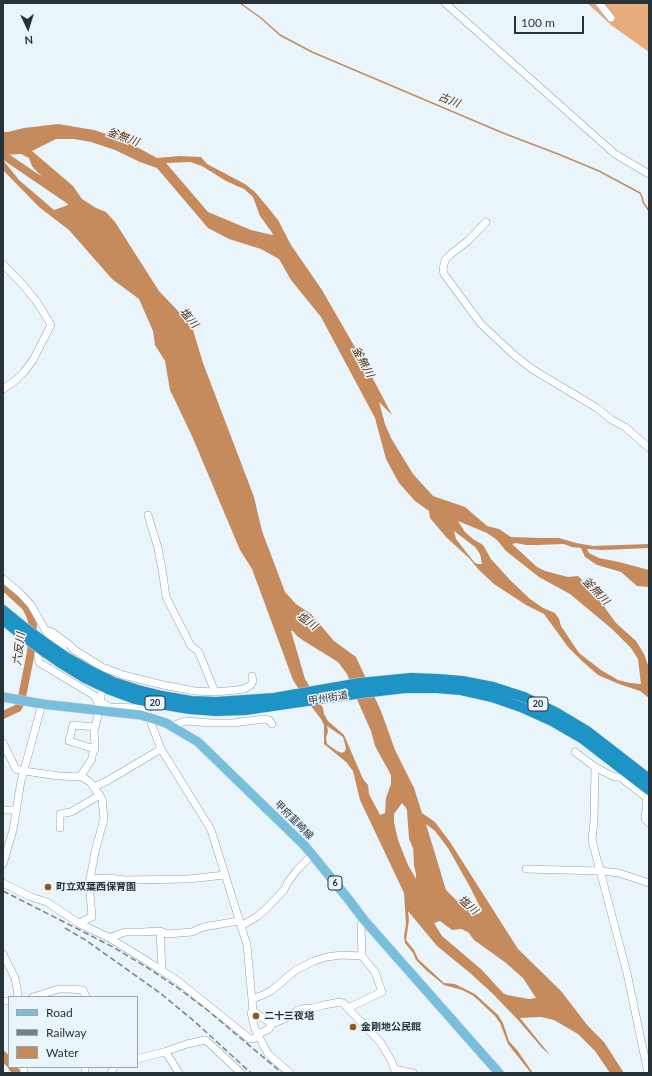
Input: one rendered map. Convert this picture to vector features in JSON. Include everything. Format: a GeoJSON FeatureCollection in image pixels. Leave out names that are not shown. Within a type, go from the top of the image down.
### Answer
{"type":"FeatureCollection","features":[{"type":"Feature","properties":{"kind":"highway","name":"甲州街道"},"geometry":{"type":"LineString","coordinates":[[3,610],[23,632],[59,662],[85,678],[105,683]]}},
{"type":"Feature","properties":{"kind":"highway","name":"甲州街道"},"geometry":{"type":"LineString","coordinates":[[3,620],[23,632]]}},
{"type":"Feature","properties":{"kind":"highway","name":"甲州街道"},"geometry":{"type":"LineString","coordinates":[[44,650],[66,657],[90,671],[105,683],[135,699],[190,709],[216,711],[245,710],[275,702],[362,693],[413,683],[437,688],[461,690],[492,697],[521,706],[552,721],[583,739],[643,782],[649,790]]}},
{"type":"Feature","properties":{"kind":"main road","name":"甲府韮崎線"},"geometry":{"type":"LineString","coordinates":[[3,697],[42,704],[141,715],[172,726],[198,742],[287,828],[312,855],[364,920],[498,1073]]}},
{"type":"Feature","properties":{"kind":"street"},"geometry":{"type":"LineString","coordinates":[[445,3],[614,154],[649,174]]}},
{"type":"Feature","properties":{"kind":"street"},"geometry":{"type":"LineString","coordinates":[[599,3],[611,18]]}},
{"type":"Feature","properties":{"kind":"street"},"geometry":{"type":"LineString","coordinates":[[486,222],[469,240],[445,260],[442,269],[444,274],[482,324],[513,354],[532,369],[597,408],[612,420],[625,427],[649,448]]}},
{"type":"Feature","properties":{"kind":"street"},"geometry":{"type":"LineString","coordinates":[[3,264],[38,302],[51,325],[33,360],[24,372],[3,389]]}},
{"type":"Feature","properties":{"kind":"street"},"geometry":{"type":"LineString","coordinates":[[148,515],[158,548],[166,597],[191,646],[198,651],[215,692]]}},
{"type":"Feature","properties":{"kind":"street"},"geometry":{"type":"LineString","coordinates":[[3,580],[26,599],[35,611],[43,631],[47,633],[66,652],[66,657]]}},
{"type":"Feature","properties":{"kind":"street"},"geometry":{"type":"LineString","coordinates":[[43,631],[52,632],[73,649],[102,667],[135,679],[187,692],[215,692],[244,689],[252,685],[252,676]]}},
{"type":"Feature","properties":{"kind":"street"},"geometry":{"type":"LineString","coordinates":[[44,650],[38,660],[40,664],[95,696],[98,704],[94,732],[95,744],[92,759],[80,777]]}},
{"type":"Feature","properties":{"kind":"street"},"geometry":{"type":"LineString","coordinates":[[105,683],[100,697],[102,703],[110,707],[143,708],[146,710],[161,749],[208,823],[247,945],[253,1011],[251,1013],[253,1023],[268,1054],[290,1073]]}},
{"type":"Feature","properties":{"kind":"street"},"geometry":{"type":"LineString","coordinates":[[3,864],[14,830],[16,810],[24,771],[42,704]]}},
{"type":"Feature","properties":{"kind":"street"},"geometry":{"type":"LineString","coordinates":[[172,726],[185,718],[211,723],[233,723],[264,719],[269,720],[272,724]]}},
{"type":"Feature","properties":{"kind":"street"},"geometry":{"type":"LineString","coordinates":[[94,749],[70,741],[73,725],[95,727]]}},
{"type":"Feature","properties":{"kind":"street"},"geometry":{"type":"LineString","coordinates":[[4,745],[16,769],[86,779],[94,787],[102,799],[104,819],[89,882],[92,917],[79,923]]}},
{"type":"Feature","properties":{"kind":"street"},"geometry":{"type":"LineString","coordinates":[[94,787],[161,749]]}},
{"type":"Feature","properties":{"kind":"street"},"geometry":{"type":"LineString","coordinates":[[574,752],[595,767],[610,775],[643,782],[647,798],[645,819],[649,823]]}},
{"type":"Feature","properties":{"kind":"street"},"geometry":{"type":"LineString","coordinates":[[595,767],[594,821],[592,840],[627,973],[648,1073]]}},
{"type":"Feature","properties":{"kind":"street"},"geometry":{"type":"LineString","coordinates":[[60,828],[60,814],[71,812],[100,795]]}},
{"type":"Feature","properties":{"kind":"street"},"geometry":{"type":"LineString","coordinates":[[3,810],[16,810]]}},
{"type":"Feature","properties":{"kind":"street"},"geometry":{"type":"LineString","coordinates":[[109,938],[125,932],[160,932],[167,934],[192,932],[203,927],[240,923],[258,916],[284,890],[296,870],[312,855]]}},
{"type":"Feature","properties":{"kind":"street"},"geometry":{"type":"LineString","coordinates":[[526,869],[619,873],[649,883]]}},
{"type":"Feature","properties":{"kind":"street"},"geometry":{"type":"LineString","coordinates":[[90,879],[188,879],[225,875]]}},
{"type":"Feature","properties":{"kind":"street"},"geometry":{"type":"LineString","coordinates":[[3,883],[31,897],[47,902],[79,923],[109,938],[162,970],[178,981],[250,1040],[269,1029],[272,1024],[297,1011],[340,1002],[343,1003],[381,1043],[392,1062],[394,1071],[413,1073]]}},
{"type":"Feature","properties":{"kind":"street"},"geometry":{"type":"LineString","coordinates":[[348,1008],[382,992],[375,972],[362,956],[361,925],[364,920]]}},
{"type":"Feature","properties":{"kind":"street"},"geometry":{"type":"LineString","coordinates":[[160,932],[162,970]]}},
{"type":"Feature","properties":{"kind":"street"},"geometry":{"type":"LineString","coordinates":[[3,954],[15,978],[18,988],[18,996]]}},
{"type":"Feature","properties":{"kind":"street"},"geometry":{"type":"LineString","coordinates":[[252,999],[272,990],[296,970],[314,960],[326,957],[362,956]]}},
{"type":"Feature","properties":{"kind":"street"},"geometry":{"type":"LineString","coordinates":[[36,996],[59,989],[69,989],[83,990],[86,996]]}},
{"type":"Feature","properties":{"kind":"street"},"geometry":{"type":"LineString","coordinates":[[253,1011],[272,1024]]}},
{"type":"Feature","properties":{"kind":"street"},"geometry":{"type":"LineString","coordinates":[[138,1059],[205,1040],[209,1042],[241,1073]]}},
{"type":"Feature","properties":{"kind":"street"},"geometry":{"type":"LineString","coordinates":[[164,1052],[180,1073]]}},
{"type":"Feature","properties":{"kind":"shaded area"},"geometry":{"type":"Polygon","coordinates":[[[587,3],[649,3],[649,52],[611,25],[587,3]]]}},
{"type":"Feature","properties":{"kind":"water","name":"釜無川"},"geometry":{"type":"Polygon","coordinates":[[[58,124],[94,130],[122,139],[157,158],[179,156],[201,157],[207,164],[245,184],[255,192],[278,220],[291,245],[322,290],[371,375],[392,415],[379,402],[385,424],[391,438],[413,474],[433,496],[465,507],[487,526],[499,529],[511,537],[559,538],[593,546],[649,544],[649,548],[602,550],[587,549],[589,553],[599,558],[649,570],[649,587],[637,586],[621,572],[597,565],[585,557],[581,548],[564,544],[512,544],[537,567],[545,571],[568,577],[578,576],[604,601],[605,608],[616,623],[636,641],[644,654],[649,668],[649,698],[640,691],[598,675],[568,647],[544,614],[526,605],[494,584],[479,570],[469,558],[446,537],[430,518],[429,511],[415,501],[399,483],[386,459],[375,418],[321,317],[291,280],[279,259],[261,249],[229,239],[208,228],[157,168],[115,150],[91,142],[74,139],[56,139],[32,151],[73,186],[82,199],[96,208],[106,212],[115,222],[159,291],[179,312],[193,330],[203,363],[254,497],[262,531],[285,592],[296,604],[311,614],[334,641],[356,657],[381,711],[395,750],[414,788],[422,813],[435,822],[450,842],[518,949],[561,991],[588,1026],[604,1042],[624,1073],[610,1073],[595,1051],[578,1034],[554,1020],[541,1017],[520,1018],[550,1055],[492,993],[437,946],[408,911],[409,920],[406,940],[414,950],[418,959],[444,983],[455,984],[475,994],[498,1015],[503,1023],[509,1041],[533,1073],[531,1073],[508,1044],[500,1023],[495,1016],[472,995],[462,990],[444,985],[416,960],[413,953],[405,943],[404,936],[406,924],[404,893],[360,800],[353,771],[346,762],[324,744],[324,725],[293,680],[252,569],[240,550],[192,436],[170,390],[165,361],[155,345],[153,331],[139,299],[112,279],[69,230],[39,207],[3,170],[3,160],[19,180],[54,210],[68,205],[62,193],[41,176],[32,166],[29,158],[21,154],[3,155],[3,132],[58,124]],[[190,162],[166,163],[208,212],[251,230],[273,234],[260,216],[253,197],[244,189],[226,181],[202,166],[190,162]],[[458,521],[465,532],[483,545],[491,559],[530,599],[543,608],[555,613],[561,626],[579,653],[601,670],[618,680],[641,684],[638,659],[631,648],[612,629],[570,594],[539,577],[506,551],[497,540],[487,533],[458,521]],[[454,531],[456,539],[477,564],[482,564],[480,554],[475,547],[454,531]],[[291,631],[305,679],[323,708],[324,714],[328,721],[344,735],[363,779],[368,785],[369,794],[380,815],[385,813],[386,798],[391,784],[391,775],[375,746],[371,731],[347,674],[338,662],[291,631]],[[327,726],[328,731],[326,738],[327,744],[337,751],[342,753],[345,751],[346,748],[343,737],[327,726]],[[402,803],[394,814],[394,822],[398,840],[408,865],[416,879],[413,845],[416,836],[415,828],[406,808],[402,803]],[[426,824],[446,890],[462,906],[478,914],[482,911],[448,848],[435,831],[426,824]],[[440,921],[434,923],[442,936],[482,970],[503,993],[529,999],[536,998],[523,978],[506,963],[474,940],[468,932],[461,929],[452,930],[440,921]]]}},
{"type":"Feature","properties":{"kind":"waterway","name":"古川"},"geometry":{"type":"LineString","coordinates":[[240,3],[261,18],[280,35],[312,52],[503,133],[599,171],[640,193],[643,202],[649,211]]}},
{"type":"Feature","properties":{"kind":"waterway","name":"塩川"},"geometry":{"type":"LineString","coordinates":[[3,155],[72,202]]}},
{"type":"Feature","properties":{"kind":"waterway","name":"六反川"},"geometry":{"type":"LineString","coordinates":[[3,586],[26,607],[33,625],[31,652],[21,702],[18,708],[3,715]]}},
{"type":"Feature","properties":{"kind":"waterway","name":"塩川"},"geometry":{"type":"LineString","coordinates":[[411,811],[413,838],[418,850]]}},
{"type":"Feature","properties":{"kind":"waterway","name":"六反川"},"geometry":{"type":"LineString","coordinates":[[3,1055],[8,1062]]}},
{"type":"Feature","properties":{"kind":"waterway","name":"六反川"},"geometry":{"type":"LineString","coordinates":[[13,1068],[17,1073]]}},
{"type":"Feature","properties":{"kind":"railway"},"geometry":{"type":"LineString","coordinates":[[3,891],[113,947],[148,968],[206,1009],[282,1073]]}},
{"type":"Feature","properties":{"kind":"railway"},"geometry":{"type":"LineString","coordinates":[[65,928],[87,941],[160,993],[194,1021],[251,1073]]}},
{"type":"Feature","properties":{"kind":"place","name":"町立双葉西保育園"},"geometry":{"type":"Point","coordinates":[48,887]}},
{"type":"Feature","properties":{"kind":"place","name":"二十三夜塔"},"geometry":{"type":"Point","coordinates":[256,1016]}},
{"type":"Feature","properties":{"kind":"place","name":"金剛地公民館"},"geometry":{"type":"Point","coordinates":[353,1027]}}]}
